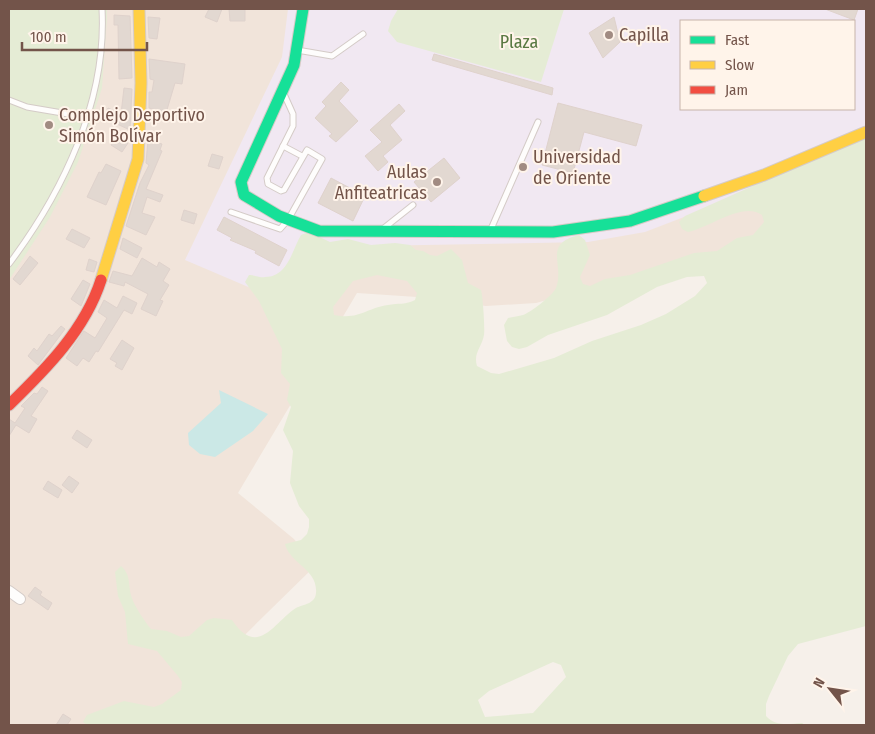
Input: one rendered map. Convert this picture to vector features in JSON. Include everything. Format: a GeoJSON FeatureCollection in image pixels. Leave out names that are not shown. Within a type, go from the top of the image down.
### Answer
{"type":"FeatureCollection","features":[{"type":"Feature","properties":{"kind":"street"},"geometry":{"type":"LineString","coordinates":[[9,405],[50,365],[94,302],[138,159],[141,83],[139,9]]}},
{"type":"Feature","properties":{"kind":"street"},"geometry":{"type":"LineString","coordinates":[[303,9],[294,65],[241,180],[240,189],[244,196],[288,220],[319,231],[553,232],[630,221],[764,175],[866,132]]}},
{"type":"Feature","properties":{"kind":"street"},"geometry":{"type":"LineString","coordinates":[[9,591],[20,599]]}},
{"type":"Feature","properties":{"kind":"lane"},"geometry":{"type":"LineString","coordinates":[[9,264],[52,198],[68,165],[86,117],[97,86],[100,66],[102,9]]}},
{"type":"Feature","properties":{"kind":"lane"},"geometry":{"type":"LineString","coordinates":[[297,50],[332,56],[363,34]]}},
{"type":"Feature","properties":{"kind":"lane"},"geometry":{"type":"LineString","coordinates":[[231,212],[278,229],[288,220],[322,159],[308,149],[302,156],[284,190],[281,191],[266,182],[293,126],[294,120],[282,91]]}},
{"type":"Feature","properties":{"kind":"lane"},"geometry":{"type":"LineString","coordinates":[[9,100],[27,107],[86,117]]}},
{"type":"Feature","properties":{"kind":"lane"},"geometry":{"type":"LineString","coordinates":[[490,232],[538,122]]}},
{"type":"Feature","properties":{"kind":"lane"},"geometry":{"type":"LineString","coordinates":[[283,146],[302,156]]}},
{"type":"Feature","properties":{"kind":"lane"},"geometry":{"type":"LineString","coordinates":[[379,231],[413,205]]}},
{"type":"Feature","properties":{"kind":"shaded area"},"geometry":{"type":"Polygon","coordinates":[[[9,9],[866,9],[866,188],[758,241],[536,303],[486,306],[417,297],[357,293],[238,493],[294,539],[315,566],[153,725],[9,725],[9,9]]]}},
{"type":"Feature","properties":{"kind":"shaded area","name":"Universidad de Oriente"},"geometry":{"type":"Polygon","coordinates":[[[288,9],[866,9],[866,147],[645,232],[588,242],[309,247],[279,300],[185,260],[282,57],[288,9]]]}},
{"type":"Feature","properties":{"kind":"green space","name":"Complejo Deportivo Simón Bolívar"},"geometry":{"type":"Polygon","coordinates":[[[9,9],[107,9],[107,18],[102,88],[78,162],[50,217],[9,280],[9,9]]]}},
{"type":"Feature","properties":{"kind":"green space","name":"Plaza"},"geometry":{"type":"Polygon","coordinates":[[[398,9],[564,9],[541,82],[397,42],[388,31],[398,9]]]}},
{"type":"Feature","properties":{"kind":"green space"},"geometry":{"type":"Polygon","coordinates":[[[866,136],[866,626],[798,644],[788,656],[766,704],[766,716],[778,723],[802,723],[805,725],[87,725],[83,722],[87,715],[124,701],[154,707],[162,704],[181,690],[182,682],[157,651],[128,644],[125,612],[118,596],[115,572],[121,566],[128,576],[134,603],[151,629],[167,631],[181,637],[189,636],[207,620],[214,618],[232,620],[241,631],[250,636],[258,637],[266,634],[288,614],[296,608],[311,602],[315,597],[313,578],[292,557],[285,544],[301,540],[307,534],[309,519],[299,506],[290,483],[293,451],[283,430],[291,407],[287,400],[290,384],[281,373],[282,349],[259,301],[245,282],[249,275],[263,277],[279,273],[288,262],[301,235],[309,232],[330,242],[348,239],[371,245],[395,243],[410,245],[416,250],[437,256],[451,249],[462,260],[468,283],[481,290],[484,332],[476,357],[477,366],[491,373],[499,374],[554,358],[592,341],[641,325],[666,314],[695,296],[707,283],[704,276],[687,277],[657,287],[607,315],[548,335],[527,347],[519,349],[512,347],[507,341],[504,325],[508,318],[526,314],[554,291],[558,279],[558,249],[568,239],[579,235],[585,240],[590,255],[580,277],[583,284],[590,286],[605,279],[630,275],[694,253],[717,251],[737,238],[753,235],[764,222],[762,215],[745,211],[688,232],[682,229],[679,222],[685,216],[866,136]],[[377,275],[353,281],[333,307],[334,315],[357,315],[380,306],[415,300],[417,293],[407,281],[377,275]],[[553,662],[489,691],[478,700],[485,717],[533,713],[566,677],[561,665],[553,662]]]}},
{"type":"Feature","properties":{"kind":"water"},"geometry":{"type":"Polygon","coordinates":[[[219,390],[268,414],[253,431],[215,457],[200,454],[189,445],[188,433],[221,403],[219,390]]]}},
{"type":"Feature","properties":{"kind":"building"},"geometry":{"type":"Polygon","coordinates":[[[209,9],[222,9],[217,22],[205,17],[209,9]]]}},
{"type":"Feature","properties":{"kind":"building"},"geometry":{"type":"Polygon","coordinates":[[[229,9],[245,9],[245,21],[230,21],[229,9]]]}},
{"type":"Feature","properties":{"kind":"building"},"geometry":{"type":"Polygon","coordinates":[[[825,9],[858,9],[854,20],[825,9]]]}},
{"type":"Feature","properties":{"kind":"building"},"geometry":{"type":"Polygon","coordinates":[[[114,15],[130,16],[132,78],[119,79],[118,25],[114,25],[114,15]]]}},
{"type":"Feature","properties":{"kind":"building"},"geometry":{"type":"Polygon","coordinates":[[[148,17],[160,18],[157,39],[149,38],[148,17]]]}},
{"type":"Feature","properties":{"kind":"building"},"geometry":{"type":"Polygon","coordinates":[[[614,17],[620,42],[603,58],[589,33],[614,17]]]}},
{"type":"Feature","properties":{"kind":"building"},"geometry":{"type":"Polygon","coordinates":[[[434,54],[553,88],[552,95],[432,60],[434,54]]]}},
{"type":"Feature","properties":{"kind":"building"},"geometry":{"type":"Polygon","coordinates":[[[149,59],[185,64],[182,84],[175,83],[166,113],[149,108],[149,92],[152,92],[154,80],[150,79],[149,59]]]}},
{"type":"Feature","properties":{"kind":"building"},"geometry":{"type":"Polygon","coordinates":[[[341,82],[349,90],[339,101],[358,121],[336,142],[329,136],[332,134],[315,118],[326,106],[322,102],[341,82]]]}},
{"type":"Feature","properties":{"kind":"building"},"geometry":{"type":"Polygon","coordinates":[[[124,88],[132,89],[130,130],[104,118],[108,108],[121,114],[124,88]]]}},
{"type":"Feature","properties":{"kind":"building"},"geometry":{"type":"Polygon","coordinates":[[[558,103],[642,125],[636,146],[584,132],[573,173],[542,165],[558,103]]]}},
{"type":"Feature","properties":{"kind":"building"},"geometry":{"type":"Polygon","coordinates":[[[399,104],[405,111],[390,125],[402,140],[383,156],[388,162],[378,171],[365,156],[382,142],[370,130],[399,104]]]}},
{"type":"Feature","properties":{"kind":"building"},"geometry":{"type":"Polygon","coordinates":[[[117,135],[128,143],[122,152],[111,145],[117,135]]]}},
{"type":"Feature","properties":{"kind":"building"},"geometry":{"type":"Polygon","coordinates":[[[148,140],[162,144],[160,150],[162,151],[146,189],[163,195],[160,202],[147,197],[142,213],[155,217],[146,235],[126,226],[140,183],[149,165],[146,163],[148,140]]]}},
{"type":"Feature","properties":{"kind":"building"},"geometry":{"type":"Polygon","coordinates":[[[212,154],[223,157],[219,169],[208,166],[212,154]]]}},
{"type":"Feature","properties":{"kind":"building"},"geometry":{"type":"Polygon","coordinates":[[[444,158],[460,178],[431,202],[414,182],[444,158]]]}},
{"type":"Feature","properties":{"kind":"building"},"geometry":{"type":"Polygon","coordinates":[[[106,164],[121,171],[106,205],[87,197],[99,172],[101,173],[106,164]]]}},
{"type":"Feature","properties":{"kind":"building"},"geometry":{"type":"Polygon","coordinates":[[[331,178],[365,196],[353,221],[318,203],[331,178]]]}},
{"type":"Feature","properties":{"kind":"building"},"geometry":{"type":"Polygon","coordinates":[[[184,210],[197,214],[194,224],[181,220],[184,210]]]}},
{"type":"Feature","properties":{"kind":"building"},"geometry":{"type":"Polygon","coordinates":[[[224,217],[287,250],[279,266],[255,253],[256,251],[230,240],[232,238],[217,230],[224,217]]]}},
{"type":"Feature","properties":{"kind":"building"},"geometry":{"type":"Polygon","coordinates":[[[72,229],[90,238],[84,248],[66,239],[72,229]]]}},
{"type":"Feature","properties":{"kind":"building"},"geometry":{"type":"Polygon","coordinates":[[[123,238],[142,248],[137,258],[120,249],[123,238]]]}},
{"type":"Feature","properties":{"kind":"building"},"geometry":{"type":"Polygon","coordinates":[[[30,256],[38,263],[20,285],[13,279],[30,256]]]}},
{"type":"Feature","properties":{"kind":"building"},"geometry":{"type":"Polygon","coordinates":[[[142,258],[157,267],[159,262],[170,269],[163,281],[169,285],[160,300],[163,301],[156,316],[141,309],[148,294],[125,282],[124,286],[109,282],[113,271],[132,276],[142,258]]]}},
{"type":"Feature","properties":{"kind":"building"},"geometry":{"type":"Polygon","coordinates":[[[89,259],[97,262],[94,272],[86,270],[89,259]]]}},
{"type":"Feature","properties":{"kind":"building"},"geometry":{"type":"Polygon","coordinates":[[[83,280],[90,284],[81,306],[71,299],[83,280]]]}},
{"type":"Feature","properties":{"kind":"building"},"geometry":{"type":"Polygon","coordinates":[[[123,296],[137,303],[132,314],[124,310],[98,352],[96,351],[89,362],[83,358],[77,366],[66,358],[84,331],[95,338],[107,318],[98,312],[104,300],[117,308],[123,296]]]}},
{"type":"Feature","properties":{"kind":"building"},"geometry":{"type":"Polygon","coordinates":[[[61,326],[65,329],[38,365],[28,356],[34,348],[37,351],[49,334],[52,336],[61,326]]]}},
{"type":"Feature","properties":{"kind":"building"},"geometry":{"type":"Polygon","coordinates":[[[122,340],[134,348],[122,370],[115,366],[117,363],[110,359],[122,340]]]}},
{"type":"Feature","properties":{"kind":"building"},"geometry":{"type":"Polygon","coordinates":[[[42,387],[48,391],[31,416],[37,419],[29,433],[16,425],[9,436],[9,419],[15,423],[25,408],[21,406],[34,393],[37,394],[42,387]]]}},
{"type":"Feature","properties":{"kind":"building"},"geometry":{"type":"Polygon","coordinates":[[[77,430],[92,440],[87,448],[72,438],[77,430]]]}},
{"type":"Feature","properties":{"kind":"building"},"geometry":{"type":"Polygon","coordinates":[[[69,476],[79,483],[72,493],[62,485],[69,476]]]}},
{"type":"Feature","properties":{"kind":"building"},"geometry":{"type":"Polygon","coordinates":[[[48,481],[62,490],[58,498],[43,489],[48,481]]]}},
{"type":"Feature","properties":{"kind":"building"},"geometry":{"type":"Polygon","coordinates":[[[35,587],[42,592],[40,595],[52,603],[48,610],[28,596],[35,587]]]}},
{"type":"Feature","properties":{"kind":"building"},"geometry":{"type":"Polygon","coordinates":[[[63,714],[71,719],[67,725],[56,725],[63,714]]]}},
{"type":"Feature","properties":{"kind":"traffic: fast"},"geometry":{"type":"LineString","coordinates":[[303,9],[294,65],[241,182],[244,195],[279,216],[319,231],[553,232],[630,221],[704,196]]}},
{"type":"Feature","properties":{"kind":"traffic: slow"},"geometry":{"type":"LineString","coordinates":[[101,280],[138,159],[141,83],[139,9]]}},
{"type":"Feature","properties":{"kind":"traffic: slow"},"geometry":{"type":"LineString","coordinates":[[704,196],[764,175],[866,132]]}},
{"type":"Feature","properties":{"kind":"traffic: jam"},"geometry":{"type":"LineString","coordinates":[[9,405],[50,363],[75,332],[85,316],[101,280]]}},
{"type":"Feature","properties":{"kind":"place","name":"Capilla"},"geometry":{"type":"Point","coordinates":[609,35]}},
{"type":"Feature","properties":{"kind":"place","name":"Complejo Deportivo Simón Bolívar"},"geometry":{"type":"Point","coordinates":[49,125]}},
{"type":"Feature","properties":{"kind":"place","name":"Universidad de Oriente"},"geometry":{"type":"Point","coordinates":[523,167]}},
{"type":"Feature","properties":{"kind":"place","name":"Aulas Anfiteatricas"},"geometry":{"type":"Point","coordinates":[437,182]}}]}
